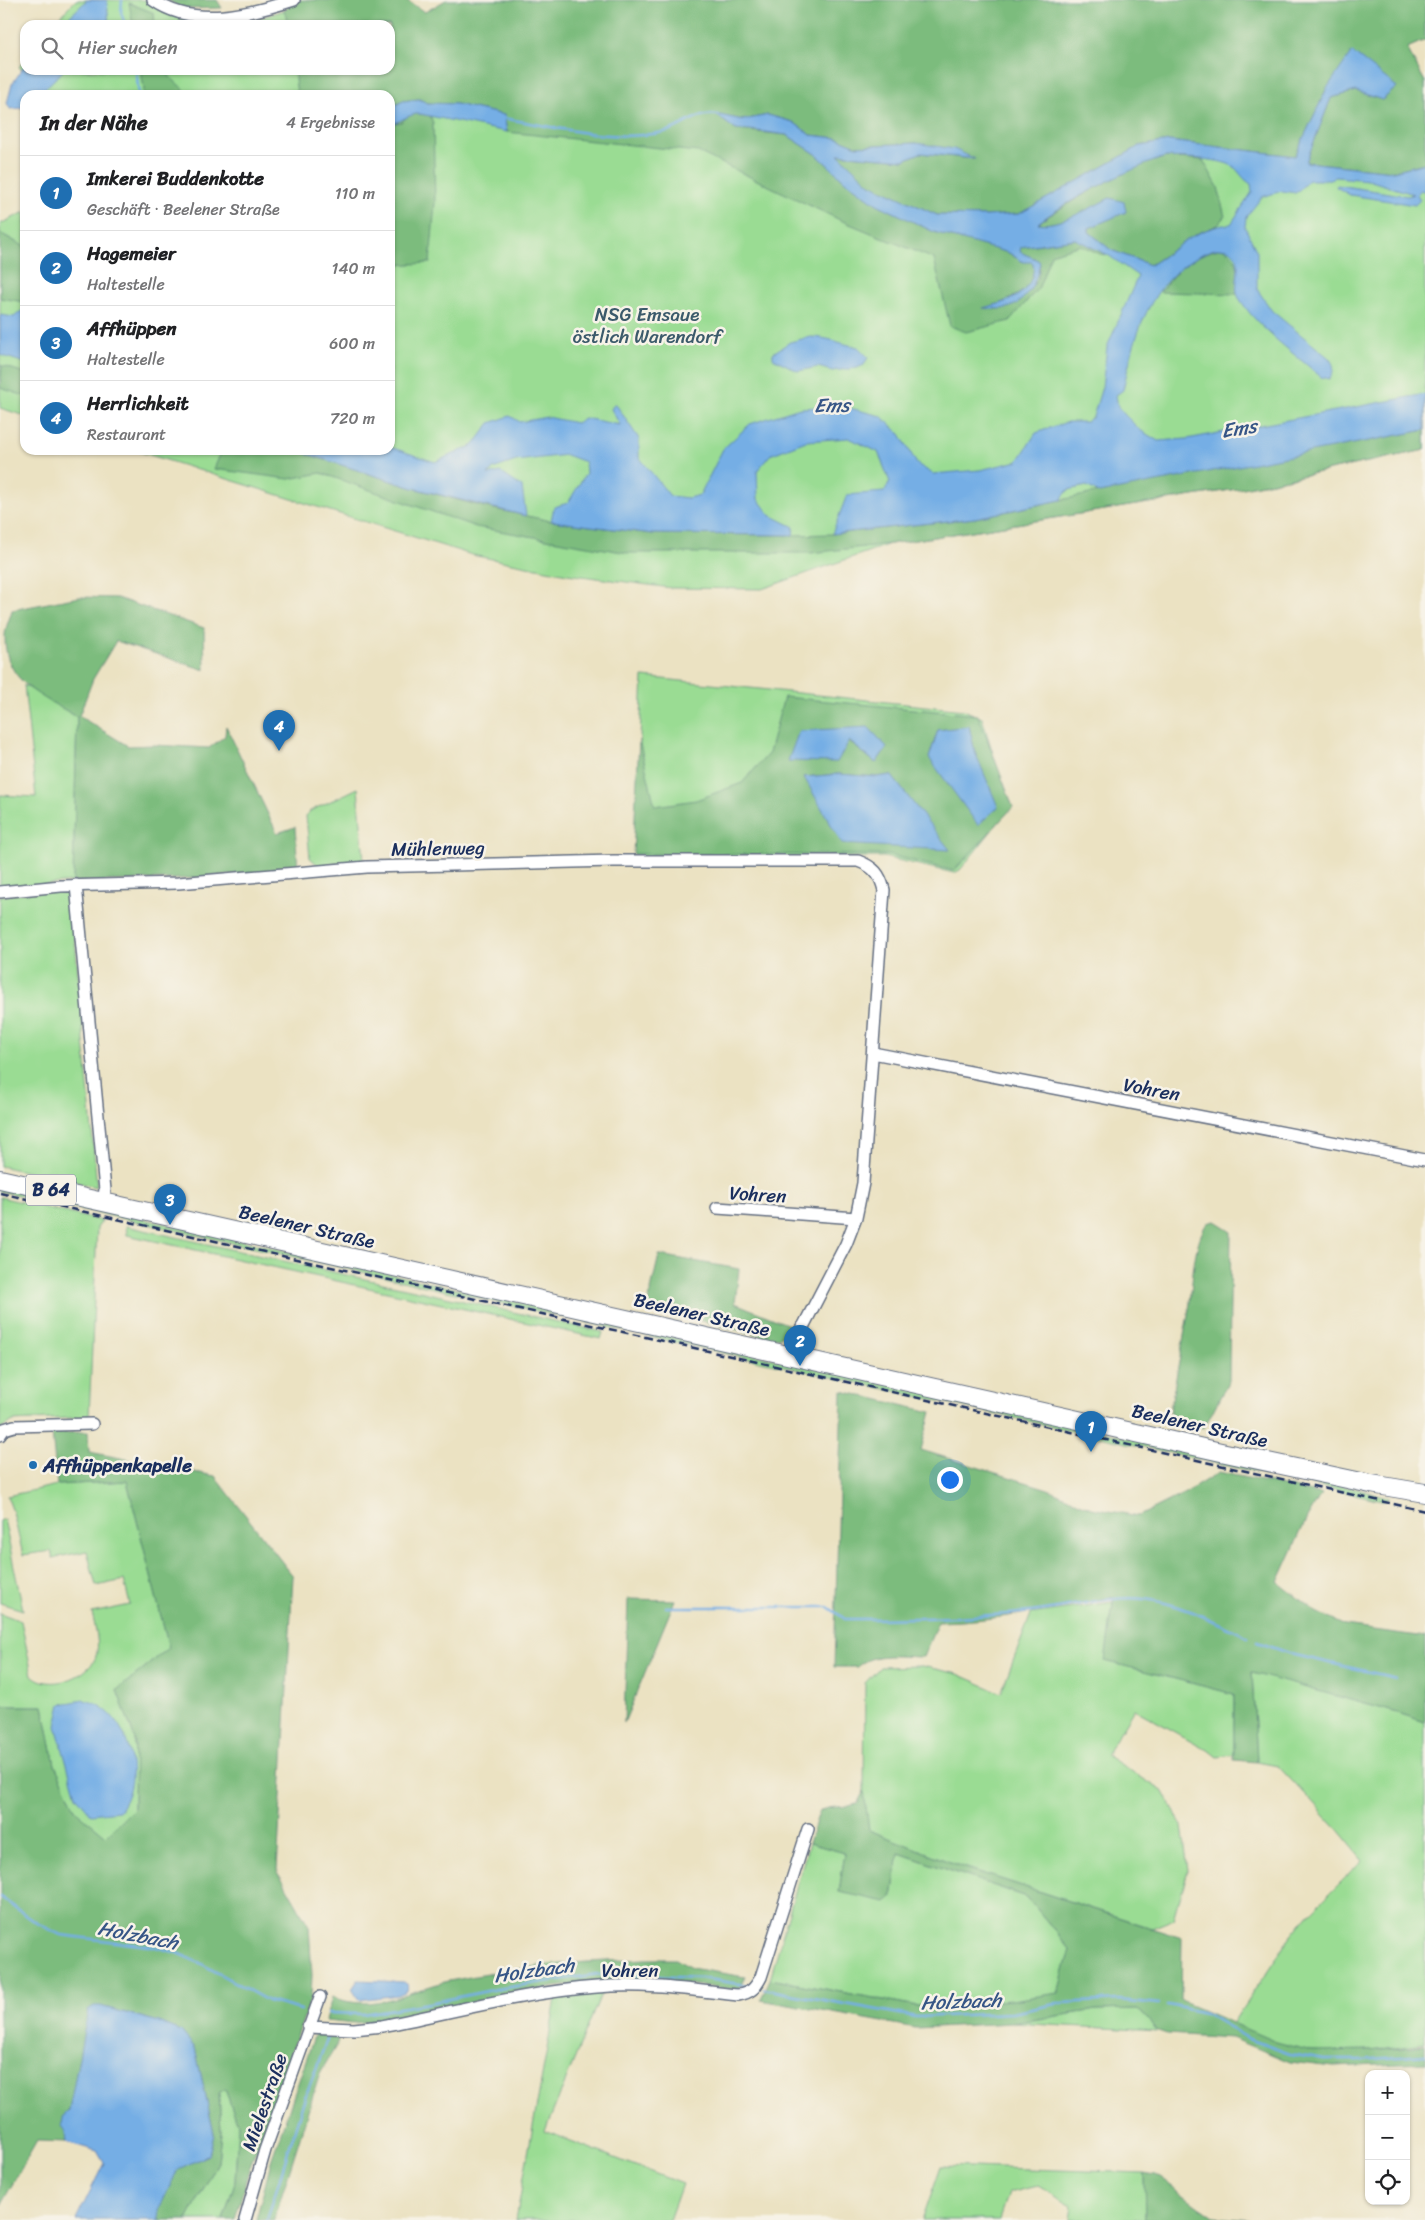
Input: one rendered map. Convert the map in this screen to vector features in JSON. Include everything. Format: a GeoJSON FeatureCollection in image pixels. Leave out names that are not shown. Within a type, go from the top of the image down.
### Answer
{"type":"FeatureCollection","features":[{"type":"Feature","properties":{"kind":"main road","name":"Beelener Straße"},"geometry":{"type":"LineString","coordinates":[[0,1179],[1352,1480],[1425,1493]]}},
{"type":"Feature","properties":{"kind":"street"},"geometry":{"type":"LineString","coordinates":[[153,0],[185,14],[217,17],[259,11],[294,0]]}},
{"type":"Feature","properties":{"kind":"street","name":"Mühlenweg"},"geometry":{"type":"LineString","coordinates":[[0,892],[76,885],[178,883],[367,867],[614,861],[858,861],[875,870],[881,878],[884,890],[873,1053]]}},
{"type":"Feature","properties":{"kind":"street"},"geometry":{"type":"LineString","coordinates":[[76,885],[105,1190],[103,1202]]}},
{"type":"Feature","properties":{"kind":"street"},"geometry":{"type":"LineString","coordinates":[[789,1355],[792,1342],[804,1325],[846,1244],[856,1218],[863,1184],[873,1053]]}},
{"type":"Feature","properties":{"kind":"street","name":"Vohren"},"geometry":{"type":"LineString","coordinates":[[873,1053],[1425,1160]]}},
{"type":"Feature","properties":{"kind":"street","name":"Vohren"},"geometry":{"type":"LineString","coordinates":[[717,1208],[856,1218]]}},
{"type":"Feature","properties":{"kind":"street"},"geometry":{"type":"LineString","coordinates":[[0,1435],[4,1429],[14,1426],[92,1424]]}},
{"type":"Feature","properties":{"kind":"street","name":"Vohren"},"geometry":{"type":"LineString","coordinates":[[308,2027],[354,2029],[382,2026],[555,1991],[597,1987],[650,1986],[738,1995],[748,1993],[754,1989],[761,1977],[808,1829]]}},
{"type":"Feature","properties":{"kind":"street","name":"Mielestraße"},"geometry":{"type":"LineString","coordinates":[[245,2220],[265,2150],[320,1997]]}},
{"type":"Feature","properties":{"kind":"green space","name":"NSG Emsaue östlich Warendorf"},"geometry":{"type":"Polygon","coordinates":[[[76,0],[146,0],[155,5],[220,19],[254,20],[57,20],[76,0]]]}},
{"type":"Feature","properties":{"kind":"green space"},"geometry":{"type":"Polygon","coordinates":[[[167,0],[217,0],[222,8],[183,9],[167,0]]]}},
{"type":"Feature","properties":{"kind":"green space"},"geometry":{"type":"Polygon","coordinates":[[[294,0],[406,0],[425,12],[446,0],[1425,0],[1425,40],[1407,48],[1425,82],[1425,163],[1393,171],[1306,162],[1331,98],[1356,91],[1382,100],[1397,87],[1327,88],[1295,156],[1169,141],[1140,146],[1019,214],[986,216],[937,215],[870,184],[837,154],[904,160],[920,153],[973,159],[916,143],[857,146],[837,138],[811,135],[793,122],[768,115],[743,120],[716,115],[736,130],[787,135],[816,154],[845,181],[877,204],[934,232],[997,249],[1009,253],[1016,258],[1032,262],[1033,279],[1028,287],[1011,298],[986,308],[1008,308],[1028,293],[1038,278],[1040,262],[1019,251],[1021,247],[1075,239],[1108,255],[1100,254],[1080,245],[1051,254],[1039,287],[1010,321],[966,332],[950,326],[934,259],[840,220],[698,152],[507,132],[504,115],[456,104],[427,103],[419,99],[403,101],[395,105],[395,90],[296,90],[295,75],[395,75],[395,20],[287,20],[284,11],[294,0]]]}},
{"type":"Feature","properties":{"kind":"green space","name":"NSG Emsaue östlich Warendorf"},"geometry":{"type":"Polygon","coordinates":[[[1425,0],[1425,40],[1407,48],[1425,82],[1425,450],[1243,488],[890,544],[762,589],[671,588],[567,574],[472,555],[150,455],[395,455],[395,90],[40,90],[26,75],[395,75],[395,21],[1425,0]]]}},
{"type":"Feature","properties":{"kind":"green space"},"geometry":{"type":"Polygon","coordinates":[[[129,3],[154,13],[155,20],[132,20],[129,3]]]}},
{"type":"Feature","properties":{"kind":"green space","name":"NSG Emsaue östlich Warendorf"},"geometry":{"type":"Polygon","coordinates":[[[297,6],[390,20],[254,20],[297,6]]]}},
{"type":"Feature","properties":{"kind":"green space"},"geometry":{"type":"Polygon","coordinates":[[[142,75],[169,75],[184,90],[144,90],[142,75]]]}},
{"type":"Feature","properties":{"kind":"green space"},"geometry":{"type":"Polygon","coordinates":[[[412,113],[430,115],[433,123],[435,202],[430,263],[395,265],[395,123],[401,122],[412,113]]]}},
{"type":"Feature","properties":{"kind":"green space"},"geometry":{"type":"Polygon","coordinates":[[[1166,157],[1203,160],[1218,187],[1225,217],[1218,225],[1198,233],[1150,265],[1111,250],[1089,232],[1089,228],[1125,212],[1110,198],[1065,220],[1046,224],[1038,223],[1116,177],[1166,157]]]}},
{"type":"Feature","properties":{"kind":"green space"},"geometry":{"type":"Polygon","coordinates":[[[20,214],[20,244],[0,233],[0,224],[20,214]]]}},
{"type":"Feature","properties":{"kind":"green space"},"geometry":{"type":"Polygon","coordinates":[[[0,233],[20,244],[20,301],[0,298],[0,233]]]}},
{"type":"Feature","properties":{"kind":"green space"},"geometry":{"type":"Polygon","coordinates":[[[1222,248],[1228,251],[1236,261],[1238,273],[1237,294],[1160,292],[1173,275],[1193,259],[1222,248]]]}},
{"type":"Feature","properties":{"kind":"green space"},"geometry":{"type":"Polygon","coordinates":[[[20,253],[20,414],[0,408],[0,256],[20,253]]]}},
{"type":"Feature","properties":{"kind":"green space"},"geometry":{"type":"Polygon","coordinates":[[[0,365],[20,371],[20,394],[0,388],[2,367],[0,365]]]}},
{"type":"Feature","properties":{"kind":"green space"},"geometry":{"type":"Polygon","coordinates":[[[1425,430],[1425,450],[1243,488],[890,544],[811,553],[628,553],[476,527],[321,473],[289,479],[214,469],[220,455],[311,455],[413,488],[484,507],[551,521],[653,534],[832,534],[975,518],[1152,481],[1425,430]]]}},
{"type":"Feature","properties":{"kind":"green space"},"geometry":{"type":"Polygon","coordinates":[[[79,597],[117,598],[204,628],[205,670],[116,641],[93,679],[79,716],[128,746],[154,745],[209,748],[225,736],[226,726],[277,833],[295,827],[298,869],[178,879],[73,882],[77,717],[39,695],[18,677],[11,666],[6,652],[5,636],[12,610],[79,597]]]}},
{"type":"Feature","properties":{"kind":"green space"},"geometry":{"type":"Polygon","coordinates":[[[643,677],[964,710],[982,718],[1010,808],[960,870],[954,873],[884,857],[634,858],[643,677]]]}},
{"type":"Feature","properties":{"kind":"green space"},"geometry":{"type":"Polygon","coordinates":[[[24,685],[77,717],[73,882],[0,889],[0,795],[36,797],[24,685]]]}},
{"type":"Feature","properties":{"kind":"green space"},"geometry":{"type":"Polygon","coordinates":[[[784,697],[978,715],[1013,807],[954,871],[889,855],[633,854],[639,740],[655,806],[696,800],[742,783],[769,753],[784,697]],[[969,727],[938,730],[929,758],[975,752],[969,727]],[[848,741],[876,763],[887,747],[848,741]],[[839,774],[804,777],[949,850],[891,775],[877,777],[839,774]]]}},
{"type":"Feature","properties":{"kind":"green space"},"geometry":{"type":"Polygon","coordinates":[[[358,788],[364,861],[318,865],[310,858],[306,816],[310,811],[358,788]]]}},
{"type":"Feature","properties":{"kind":"green space"},"geometry":{"type":"Polygon","coordinates":[[[62,889],[71,894],[97,1187],[0,1166],[0,896],[62,889]]]}},
{"type":"Feature","properties":{"kind":"green space"},"geometry":{"type":"Polygon","coordinates":[[[0,1187],[1370,1492],[1389,1498],[1386,1501],[0,1191],[0,1187]]]}},
{"type":"Feature","properties":{"kind":"green space"},"geometry":{"type":"Polygon","coordinates":[[[0,1197],[102,1221],[97,1228],[89,1417],[13,1421],[0,1429],[0,1197]]]}},
{"type":"Feature","properties":{"kind":"green space"},"geometry":{"type":"Polygon","coordinates":[[[1215,1221],[1231,1231],[1229,1380],[1204,1428],[1176,1423],[1170,1414],[1189,1309],[1198,1243],[1207,1223],[1215,1221]]]}},
{"type":"Feature","properties":{"kind":"green space"},"geometry":{"type":"Polygon","coordinates":[[[126,1226],[603,1332],[601,1339],[127,1235],[126,1226]]]}},
{"type":"Feature","properties":{"kind":"green space"},"geometry":{"type":"Polygon","coordinates":[[[659,1255],[739,1269],[735,1303],[794,1327],[787,1334],[773,1339],[647,1307],[659,1255]]]}},
{"type":"Feature","properties":{"kind":"green space"},"geometry":{"type":"Polygon","coordinates":[[[842,1391],[931,1412],[921,1450],[1048,1489],[1091,1508],[1139,1516],[1185,1493],[1219,1472],[1321,1494],[1307,1518],[1278,1582],[1316,1612],[1345,1626],[1425,1637],[1425,1722],[1252,1673],[1257,1762],[1234,1760],[1234,1694],[1105,1661],[1114,1597],[1004,1617],[938,1622],[923,1657],[888,1656],[871,1659],[857,1667],[834,1667],[842,1391]]]}},
{"type":"Feature","properties":{"kind":"green space"},"geometry":{"type":"Polygon","coordinates":[[[88,1432],[89,1452],[215,1476],[293,1576],[277,1870],[309,1926],[312,1975],[311,1998],[250,2166],[235,2220],[223,2220],[235,2182],[238,2124],[225,2089],[219,2093],[221,2132],[218,2162],[187,2220],[160,2220],[159,2209],[178,2168],[209,2155],[214,2134],[195,2048],[181,2031],[159,2022],[100,2006],[79,2064],[69,2111],[64,2115],[66,2142],[37,2141],[0,2206],[0,1706],[43,1706],[55,1765],[76,1811],[106,1836],[134,1808],[135,1739],[117,1690],[169,1648],[127,1481],[57,1485],[52,1433],[88,1432]]]}},
{"type":"Feature","properties":{"kind":"green space"},"geometry":{"type":"Polygon","coordinates":[[[127,1481],[169,1648],[117,1690],[135,1739],[134,1808],[106,1836],[76,1812],[55,1765],[43,1706],[0,1706],[0,1613],[21,1621],[32,1675],[39,1680],[56,1682],[66,1680],[75,1677],[90,1666],[97,1654],[97,1636],[92,1613],[130,1605],[124,1580],[96,1586],[87,1551],[53,1558],[51,1551],[23,1555],[13,1512],[7,1496],[57,1485],[127,1481]]]}},
{"type":"Feature","properties":{"kind":"green space"},"geometry":{"type":"Polygon","coordinates":[[[4,1519],[23,1610],[0,1603],[0,1521],[4,1519]]]}},
{"type":"Feature","properties":{"kind":"green space"},"geometry":{"type":"Polygon","coordinates":[[[628,1599],[675,1600],[624,1723],[628,1599]]]}},
{"type":"Feature","properties":{"kind":"green space"},"geometry":{"type":"Polygon","coordinates":[[[1113,1602],[1106,1661],[1234,1694],[1234,1755],[1217,1757],[1208,1750],[1134,1709],[1106,1755],[1164,1792],[1182,1826],[1188,1870],[1174,1919],[1152,1928],[960,1866],[868,1830],[864,1791],[865,1683],[880,1667],[922,1666],[958,1674],[1001,1693],[1031,1614],[1113,1602]]]}},
{"type":"Feature","properties":{"kind":"green space"},"geometry":{"type":"Polygon","coordinates":[[[1252,1672],[1425,1722],[1425,2043],[1355,2051],[1313,2051],[1282,2044],[1232,2024],[1286,1943],[1310,1913],[1363,1860],[1339,1831],[1278,1766],[1257,1762],[1252,1672]]]}},
{"type":"Feature","properties":{"kind":"green space"},"geometry":{"type":"Polygon","coordinates":[[[864,1791],[869,1830],[960,1866],[1182,1938],[1181,2001],[1276,2042],[1312,2051],[1370,2050],[1425,2045],[1425,2063],[1333,2067],[1290,2062],[1232,2038],[1167,2034],[1158,2031],[1138,2009],[1096,2010],[1012,2023],[916,2028],[761,2000],[770,1979],[917,2006],[1013,2000],[1058,1993],[1070,1949],[1027,1897],[899,1853],[892,1897],[886,1902],[839,1892],[845,1853],[809,1843],[819,1812],[827,1808],[857,1804],[864,1791]]]}},
{"type":"Feature","properties":{"kind":"green space"},"geometry":{"type":"Polygon","coordinates":[[[809,1843],[845,1853],[839,1892],[892,1897],[899,1853],[1027,1897],[1070,1949],[1058,1994],[1013,2000],[917,2006],[770,1979],[809,1843]]]}},
{"type":"Feature","properties":{"kind":"green space"},"geometry":{"type":"Polygon","coordinates":[[[645,1959],[676,1959],[691,1968],[745,1977],[738,1990],[650,1980],[598,1982],[555,1987],[381,2020],[354,2023],[326,2020],[332,1997],[348,2002],[378,2002],[449,1981],[506,1971],[539,1966],[645,1959]]]}},
{"type":"Feature","properties":{"kind":"green space"},"geometry":{"type":"Polygon","coordinates":[[[602,1992],[545,2131],[682,2184],[669,2220],[516,2220],[556,1999],[602,1992]]]}},
{"type":"Feature","properties":{"kind":"green space"},"geometry":{"type":"Polygon","coordinates":[[[1138,2009],[1158,2031],[1012,2023],[1096,2010],[1138,2009]]]}},
{"type":"Feature","properties":{"kind":"green space"},"geometry":{"type":"Polygon","coordinates":[[[316,2031],[335,2032],[339,2041],[320,2073],[274,2220],[256,2220],[271,2161],[316,2031]]]}},
{"type":"Feature","properties":{"kind":"green space"},"geometry":{"type":"Polygon","coordinates":[[[225,2089],[238,2124],[235,2182],[223,2220],[187,2220],[218,2162],[221,2132],[219,2093],[225,2089]]]}},
{"type":"Feature","properties":{"kind":"green space"},"geometry":{"type":"Polygon","coordinates":[[[941,2166],[1144,2173],[1145,2220],[1070,2220],[1072,2206],[1038,2186],[1009,2193],[1000,2220],[922,2220],[941,2166]]]}},
{"type":"Feature","properties":{"kind":"green space"},"geometry":{"type":"Polygon","coordinates":[[[1144,2173],[1156,2175],[1214,2217],[1249,2220],[1145,2220],[1144,2173]]]}},
{"type":"Feature","properties":{"kind":"water"},"geometry":{"type":"Polygon","coordinates":[[[87,0],[107,0],[109,20],[66,20],[87,0]]]}},
{"type":"Feature","properties":{"kind":"water"},"geometry":{"type":"Polygon","coordinates":[[[1352,52],[1397,87],[1382,100],[1356,91],[1331,98],[1306,162],[1393,171],[1425,163],[1425,192],[1421,190],[1417,194],[1420,200],[1415,205],[1350,195],[1336,187],[1337,185],[1408,196],[1413,194],[1368,180],[1336,177],[1326,180],[1309,180],[1296,193],[1282,191],[1262,197],[1246,217],[1245,227],[1257,252],[1257,289],[1272,311],[1329,358],[1334,368],[1329,379],[1321,377],[1256,320],[1237,293],[1238,267],[1235,256],[1228,249],[1216,249],[1202,254],[1184,266],[1169,279],[1156,295],[1139,330],[1123,390],[1116,395],[1118,407],[1140,430],[1158,441],[1187,439],[1425,394],[1425,430],[1099,493],[1087,486],[1068,490],[1061,500],[975,518],[832,534],[847,495],[884,492],[890,482],[878,452],[849,438],[806,441],[770,455],[757,471],[758,499],[770,515],[794,527],[793,535],[653,534],[551,521],[554,507],[568,503],[586,473],[585,462],[566,455],[516,461],[493,469],[488,475],[500,472],[522,487],[526,516],[413,488],[311,455],[395,455],[395,449],[435,462],[474,445],[490,423],[510,416],[520,422],[547,417],[576,423],[584,418],[620,425],[611,409],[615,403],[639,439],[639,457],[670,496],[688,498],[700,495],[723,449],[750,424],[800,408],[842,406],[881,416],[900,434],[917,464],[933,474],[980,470],[1018,461],[1036,433],[1067,422],[1086,422],[1093,417],[1102,387],[1107,347],[1138,276],[1108,255],[1075,239],[1021,247],[1020,251],[1022,253],[1040,262],[1030,290],[1020,301],[1007,308],[983,308],[1007,301],[1021,293],[1030,281],[1034,270],[1032,262],[1023,262],[1009,253],[934,232],[877,204],[845,181],[816,154],[787,135],[736,130],[715,114],[743,120],[768,115],[793,122],[811,135],[837,138],[857,146],[916,143],[954,149],[975,159],[920,153],[904,160],[838,154],[870,184],[937,215],[986,216],[1019,214],[1140,146],[1169,141],[1295,156],[1327,88],[1352,52]],[[1166,157],[1151,162],[1082,195],[1038,223],[1046,224],[1065,219],[1110,198],[1124,202],[1126,212],[1089,228],[1089,232],[1111,250],[1150,265],[1197,234],[1218,226],[1231,224],[1252,192],[1251,184],[1230,165],[1213,160],[1166,157]]]}},
{"type":"Feature","properties":{"kind":"water"},"geometry":{"type":"Polygon","coordinates":[[[20,72],[20,75],[59,75],[43,90],[20,90],[20,108],[10,109],[7,103],[12,84],[20,72]]]}},
{"type":"Feature","properties":{"kind":"water"},"geometry":{"type":"Polygon","coordinates":[[[419,99],[427,103],[456,104],[504,115],[507,132],[420,114],[395,122],[395,105],[403,101],[419,99]]]}},
{"type":"Feature","properties":{"kind":"water"},"geometry":{"type":"Polygon","coordinates":[[[20,312],[20,361],[0,355],[0,315],[14,317],[20,312]]]}},
{"type":"Feature","properties":{"kind":"water"},"geometry":{"type":"Polygon","coordinates":[[[810,337],[823,338],[858,347],[868,357],[864,365],[857,368],[832,371],[818,367],[798,371],[773,358],[773,353],[790,342],[810,337]]]}},
{"type":"Feature","properties":{"kind":"water"},"geometry":{"type":"Polygon","coordinates":[[[969,726],[975,752],[998,807],[978,825],[929,758],[938,730],[969,726]]]}},
{"type":"Feature","properties":{"kind":"water"},"geometry":{"type":"Polygon","coordinates":[[[868,727],[887,747],[876,763],[849,741],[837,762],[788,761],[799,731],[868,727]]]}},
{"type":"Feature","properties":{"kind":"water"},"geometry":{"type":"Polygon","coordinates":[[[839,774],[877,777],[891,775],[950,850],[842,844],[804,777],[839,774]]]}},
{"type":"Feature","properties":{"kind":"water"},"geometry":{"type":"Polygon","coordinates":[[[84,1700],[99,1706],[112,1716],[122,1730],[128,1746],[131,1763],[131,1781],[127,1797],[119,1811],[91,1814],[76,1796],[56,1726],[61,1704],[84,1700]]]}},
{"type":"Feature","properties":{"kind":"water"},"geometry":{"type":"Polygon","coordinates":[[[358,1980],[404,1982],[408,1985],[407,1991],[398,1995],[359,2000],[352,1989],[358,1980]]]}},
{"type":"Feature","properties":{"kind":"water"},"geometry":{"type":"Polygon","coordinates":[[[94,2006],[159,2022],[181,2031],[195,2048],[214,2134],[209,2155],[178,2169],[159,2209],[160,2220],[76,2220],[104,2163],[97,2151],[66,2142],[65,2131],[61,2126],[64,2115],[69,2111],[88,2010],[94,2006]]]}},
{"type":"Feature","properties":{"kind":"waterway"},"geometry":{"type":"LineString","coordinates":[[122,0],[121,12],[123,20]]}},
{"type":"Feature","properties":{"kind":"waterway"},"geometry":{"type":"LineString","coordinates":[[137,75],[138,90]]}},
{"type":"Feature","properties":{"kind":"waterway"},"geometry":{"type":"LineString","coordinates":[[503,118],[583,132],[624,136],[664,132],[703,115],[718,115]]}},
{"type":"Feature","properties":{"kind":"waterway"},"geometry":{"type":"LineString","coordinates":[[666,1607],[828,1607],[845,1619],[915,1618],[984,1616],[1031,1612],[1102,1600],[1131,1598],[1159,1601],[1185,1609],[1248,1637]]}},
{"type":"Feature","properties":{"kind":"waterway"},"geometry":{"type":"LineString","coordinates":[[1257,1642],[1295,1655],[1396,1678]]}},
{"type":"Feature","properties":{"kind":"waterway","name":"Holzbach"},"geometry":{"type":"LineString","coordinates":[[0,1897],[37,1923],[61,1935],[156,1947],[177,1953],[200,1963],[268,2001],[301,2010]]}},
{"type":"Feature","properties":{"kind":"waterway","name":"Holzbach"},"geometry":{"type":"LineString","coordinates":[[328,2013],[363,2014],[497,1989],[598,1974],[701,1978],[746,1985]]}},
{"type":"Feature","properties":{"kind":"waterway","name":"Holzbach"},"geometry":{"type":"LineString","coordinates":[[764,1989],[916,2017],[1012,2013],[1061,2003],[1119,2000],[1159,2004]]}},
{"type":"Feature","properties":{"kind":"waterway","name":"Holzbach"},"geometry":{"type":"LineString","coordinates":[[1168,2005],[1205,2013],[1249,2039],[1290,2054],[1324,2060],[1360,2060],[1425,2055]]}},
{"type":"Feature","properties":{"kind":"waterway"},"geometry":{"type":"LineString","coordinates":[[267,2220],[303,2103],[329,2034]]}},
{"type":"Feature","properties":{"kind":"railway"},"geometry":{"type":"LineString","coordinates":[[0,1193],[1425,1511]]}},
{"type":"Feature","properties":{"kind":"place","name":"Herrlichkeit"},"geometry":{"type":"Point","coordinates":[279,751]}},
{"type":"Feature","properties":{"kind":"place","name":"Affhüppen"},"geometry":{"type":"Point","coordinates":[170,1225]}},
{"type":"Feature","properties":{"kind":"place","name":"Hagemeier"},"geometry":{"type":"Point","coordinates":[800,1366]}},
{"type":"Feature","properties":{"kind":"place","name":"Imkerei Buddenkotte"},"geometry":{"type":"Point","coordinates":[1091,1452]}},
{"type":"Feature","properties":{"kind":"place","name":"Affhüppenkapelle"},"geometry":{"type":"Point","coordinates":[33,1465]}},
{"type":"Feature","properties":{"kind":"water label","name":"Ems"},"geometry":{"type":"Point","coordinates":[832,405]}},
{"type":"Feature","properties":{"kind":"water label","name":"Ems"},"geometry":{"type":"Point","coordinates":[1239,428]}}]}
